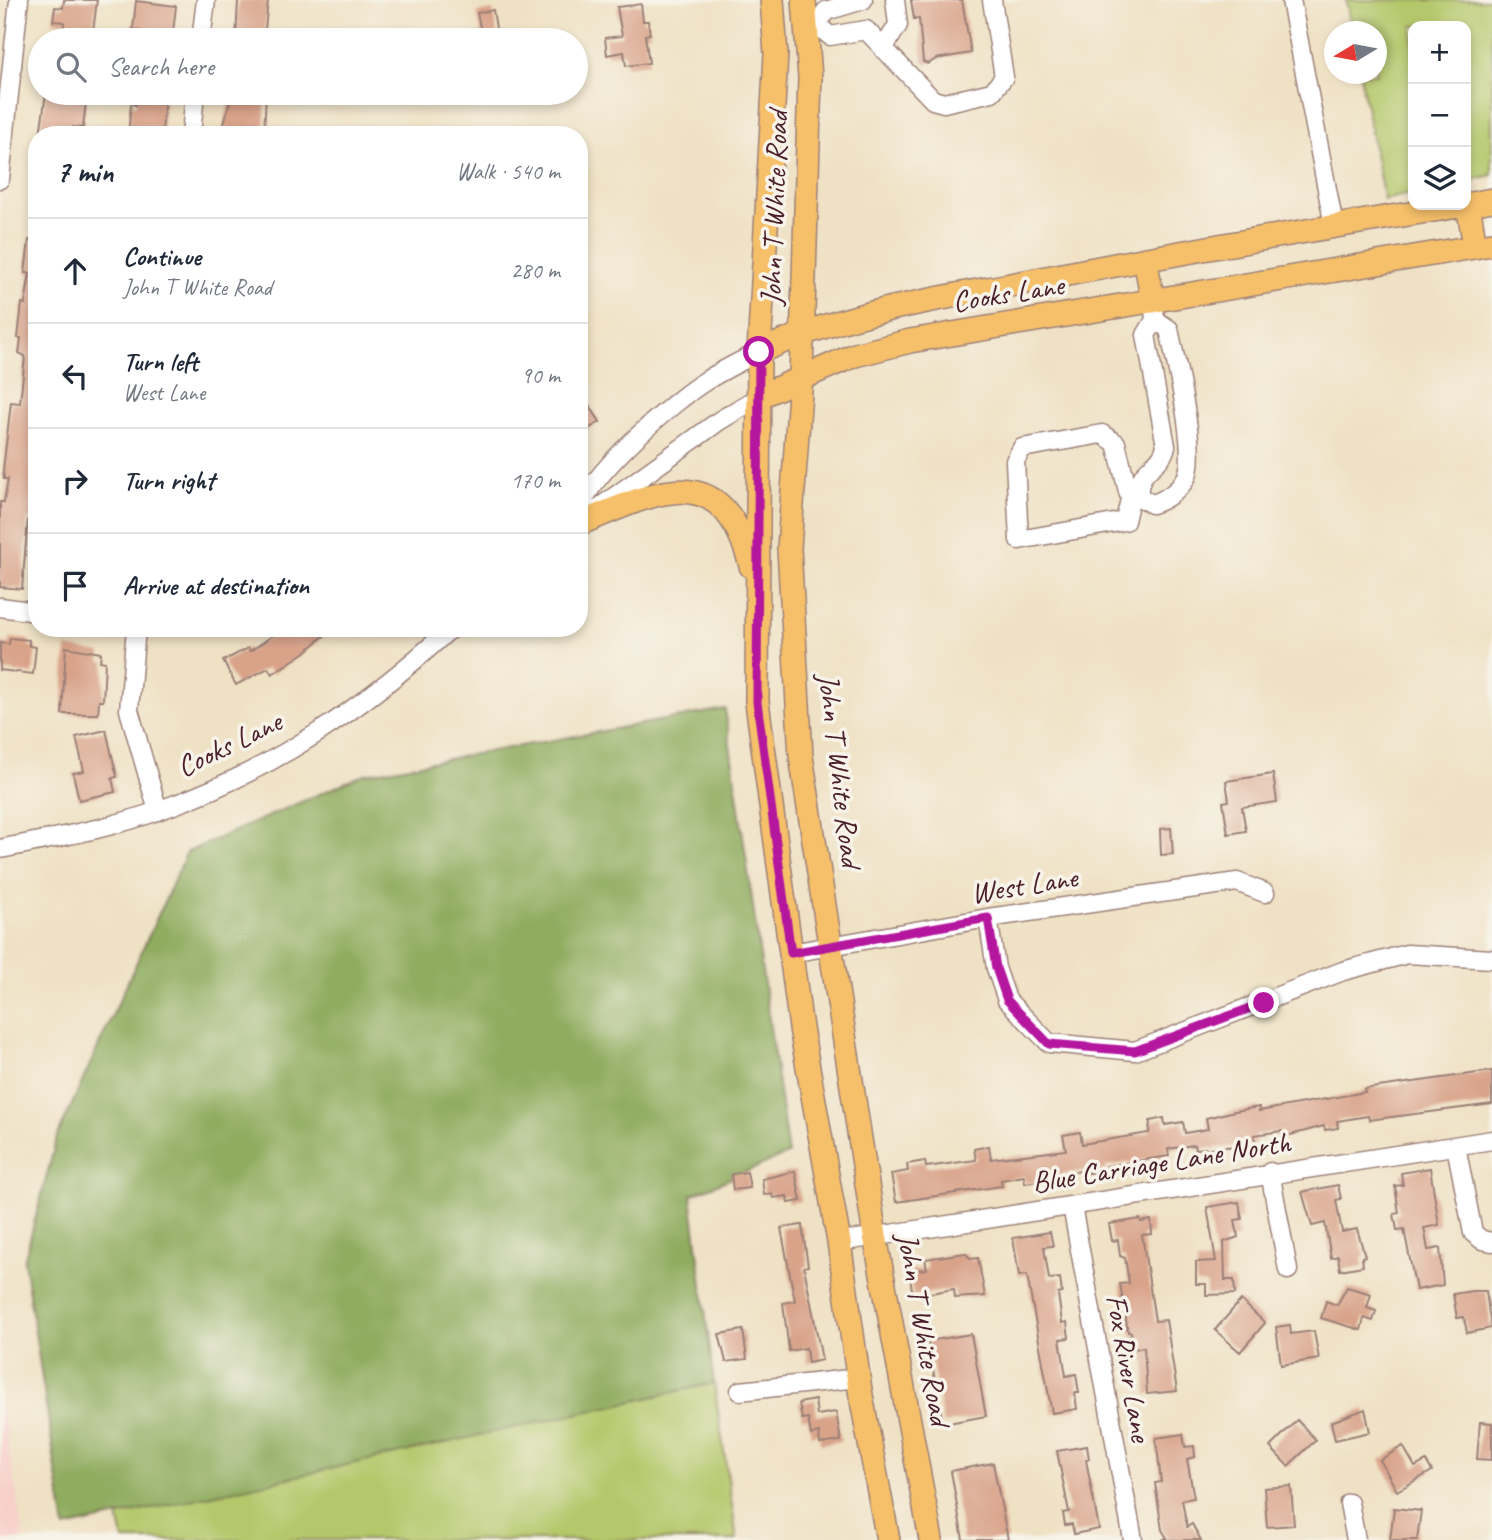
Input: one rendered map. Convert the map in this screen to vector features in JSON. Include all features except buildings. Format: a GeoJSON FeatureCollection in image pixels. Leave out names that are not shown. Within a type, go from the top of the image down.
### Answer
{"type":"FeatureCollection","features":[{"type":"Feature","properties":{"kind":"main road","name":"John T White Road"},"geometry":{"type":"LineString","coordinates":[[772,0],[776,54],[759,352],[757,702],[791,953],[839,1242],[858,1378],[888,1540]]}},
{"type":"Feature","properties":{"kind":"main road","name":"John T White Road"},"geometry":{"type":"LineString","coordinates":[[804,0],[811,25],[810,77],[801,378],[789,548],[797,709],[801,756],[875,1236],[931,1540]]}},
{"type":"Feature","properties":{"kind":"main road","name":"Cooks Lane"},"geometry":{"type":"LineString","coordinates":[[1471,204],[1492,201]]}},
{"type":"Feature","properties":{"kind":"main road","name":"Cooks Lane"},"geometry":{"type":"LineString","coordinates":[[759,352],[802,332],[894,308],[1145,259],[1435,210]]}},
{"type":"Feature","properties":{"kind":"main road"},"geometry":{"type":"LineString","coordinates":[[1468,210],[1484,245]]}},
{"type":"Feature","properties":{"kind":"main road","name":"Cooks Lane"},"geometry":{"type":"LineString","coordinates":[[760,396],[855,355],[910,341],[1154,311],[1484,245]]}},
{"type":"Feature","properties":{"kind":"main road"},"geometry":{"type":"LineString","coordinates":[[1145,259],[1154,311]]}},
{"type":"Feature","properties":{"kind":"main road"},"geometry":{"type":"LineString","coordinates":[[588,519],[644,496],[678,490],[702,493],[726,511],[738,529],[759,594]]}},
{"type":"Feature","properties":{"kind":"street"},"geometry":{"type":"LineString","coordinates":[[202,28],[205,0]]}},
{"type":"Feature","properties":{"kind":"street"},"geometry":{"type":"LineString","coordinates":[[884,49],[898,25],[895,0]]}},
{"type":"Feature","properties":{"kind":"street"},"geometry":{"type":"LineString","coordinates":[[866,30],[933,100],[944,103],[992,92],[1004,77],[992,0]]}},
{"type":"Feature","properties":{"kind":"street"},"geometry":{"type":"LineString","coordinates":[[1291,0],[1334,226]]}},
{"type":"Feature","properties":{"kind":"street"},"geometry":{"type":"LineString","coordinates":[[862,1],[869,10],[871,22],[866,30],[830,36],[811,25],[826,11],[862,1]]}},
{"type":"Feature","properties":{"kind":"street"},"geometry":{"type":"LineString","coordinates":[[0,179],[12,12]]}},
{"type":"Feature","properties":{"kind":"street"},"geometry":{"type":"LineString","coordinates":[[192,126],[194,105]]}},
{"type":"Feature","properties":{"kind":"street"},"geometry":{"type":"LineString","coordinates":[[1134,498],[1116,443],[1102,433],[1022,448],[1015,461],[1019,540],[1125,521],[1134,498],[1142,474],[1164,454],[1166,446],[1146,335],[1154,311],[1170,329],[1190,447],[1186,478],[1164,500],[1153,504],[1134,498]]}},
{"type":"Feature","properties":{"kind":"street","name":"Cooks Lane"},"geometry":{"type":"LineString","coordinates":[[588,495],[598,479],[659,417],[705,381],[759,352]]}},
{"type":"Feature","properties":{"kind":"street","name":"Cooks Lane"},"geometry":{"type":"LineString","coordinates":[[588,516],[719,421],[760,396]]}},
{"type":"Feature","properties":{"kind":"street"},"geometry":{"type":"LineString","coordinates":[[0,607],[28,611]]}},
{"type":"Feature","properties":{"kind":"street"},"geometry":{"type":"LineString","coordinates":[[135,637],[129,710],[158,811]]}},
{"type":"Feature","properties":{"kind":"street","name":"Cooks Lane"},"geometry":{"type":"LineString","coordinates":[[0,849],[80,832],[158,811],[261,768],[339,722],[441,637]]}},
{"type":"Feature","properties":{"kind":"street","name":"West Lane"},"geometry":{"type":"LineString","coordinates":[[791,953],[988,918],[1237,882],[1265,892]]}},
{"type":"Feature","properties":{"kind":"street"},"geometry":{"type":"LineString","coordinates":[[988,918],[996,968],[1007,1000],[1049,1044],[1135,1051],[1343,971],[1407,954],[1492,960]]}},
{"type":"Feature","properties":{"kind":"street","name":"Blue Carriage Lane North"},"geometry":{"type":"LineString","coordinates":[[839,1242],[1270,1172],[1492,1140]]}},
{"type":"Feature","properties":{"kind":"street"},"geometry":{"type":"LineString","coordinates":[[1456,1146],[1473,1233],[1482,1240],[1492,1242]]}},
{"type":"Feature","properties":{"kind":"street"},"geometry":{"type":"LineString","coordinates":[[1270,1172],[1288,1270]]}},
{"type":"Feature","properties":{"kind":"street","name":"Fox River Lane"},"geometry":{"type":"LineString","coordinates":[[1072,1206],[1133,1540]]}},
{"type":"Feature","properties":{"kind":"street"},"geometry":{"type":"LineString","coordinates":[[740,1391],[858,1378]]}},
{"type":"Feature","properties":{"kind":"street"},"geometry":{"type":"LineString","coordinates":[[1349,1503],[1356,1540]]}},
{"type":"Feature","properties":{"kind":"shaded area"},"geometry":{"type":"Polygon","coordinates":[[[0,1394],[24,1539],[17,1540],[0,1540],[0,1394]]]}},
{"type":"Feature","properties":{"kind":"green space"},"geometry":{"type":"Polygon","coordinates":[[[1346,0],[1492,0],[1492,175],[1471,180],[1471,21],[1408,21],[1408,194],[1384,200],[1362,84],[1387,84],[1387,21],[1350,21],[1346,0]]]}},
{"type":"Feature","properties":{"kind":"green space"},"geometry":{"type":"Polygon","coordinates":[[[725,709],[788,1154],[691,1195],[714,1383],[65,1528],[24,1261],[57,1137],[187,852],[365,774],[725,709]]]}},
{"type":"Feature","properties":{"kind":"green space"},"geometry":{"type":"Polygon","coordinates":[[[714,1383],[737,1540],[123,1540],[118,1514],[714,1383]]]}},
{"type":"Feature","properties":{"kind":"route"},"geometry":{"type":"LineString","coordinates":[[759,352],[757,702],[791,953],[988,918],[996,968],[1007,1000],[1049,1044],[1135,1051],[1264,1003]]}}]}
